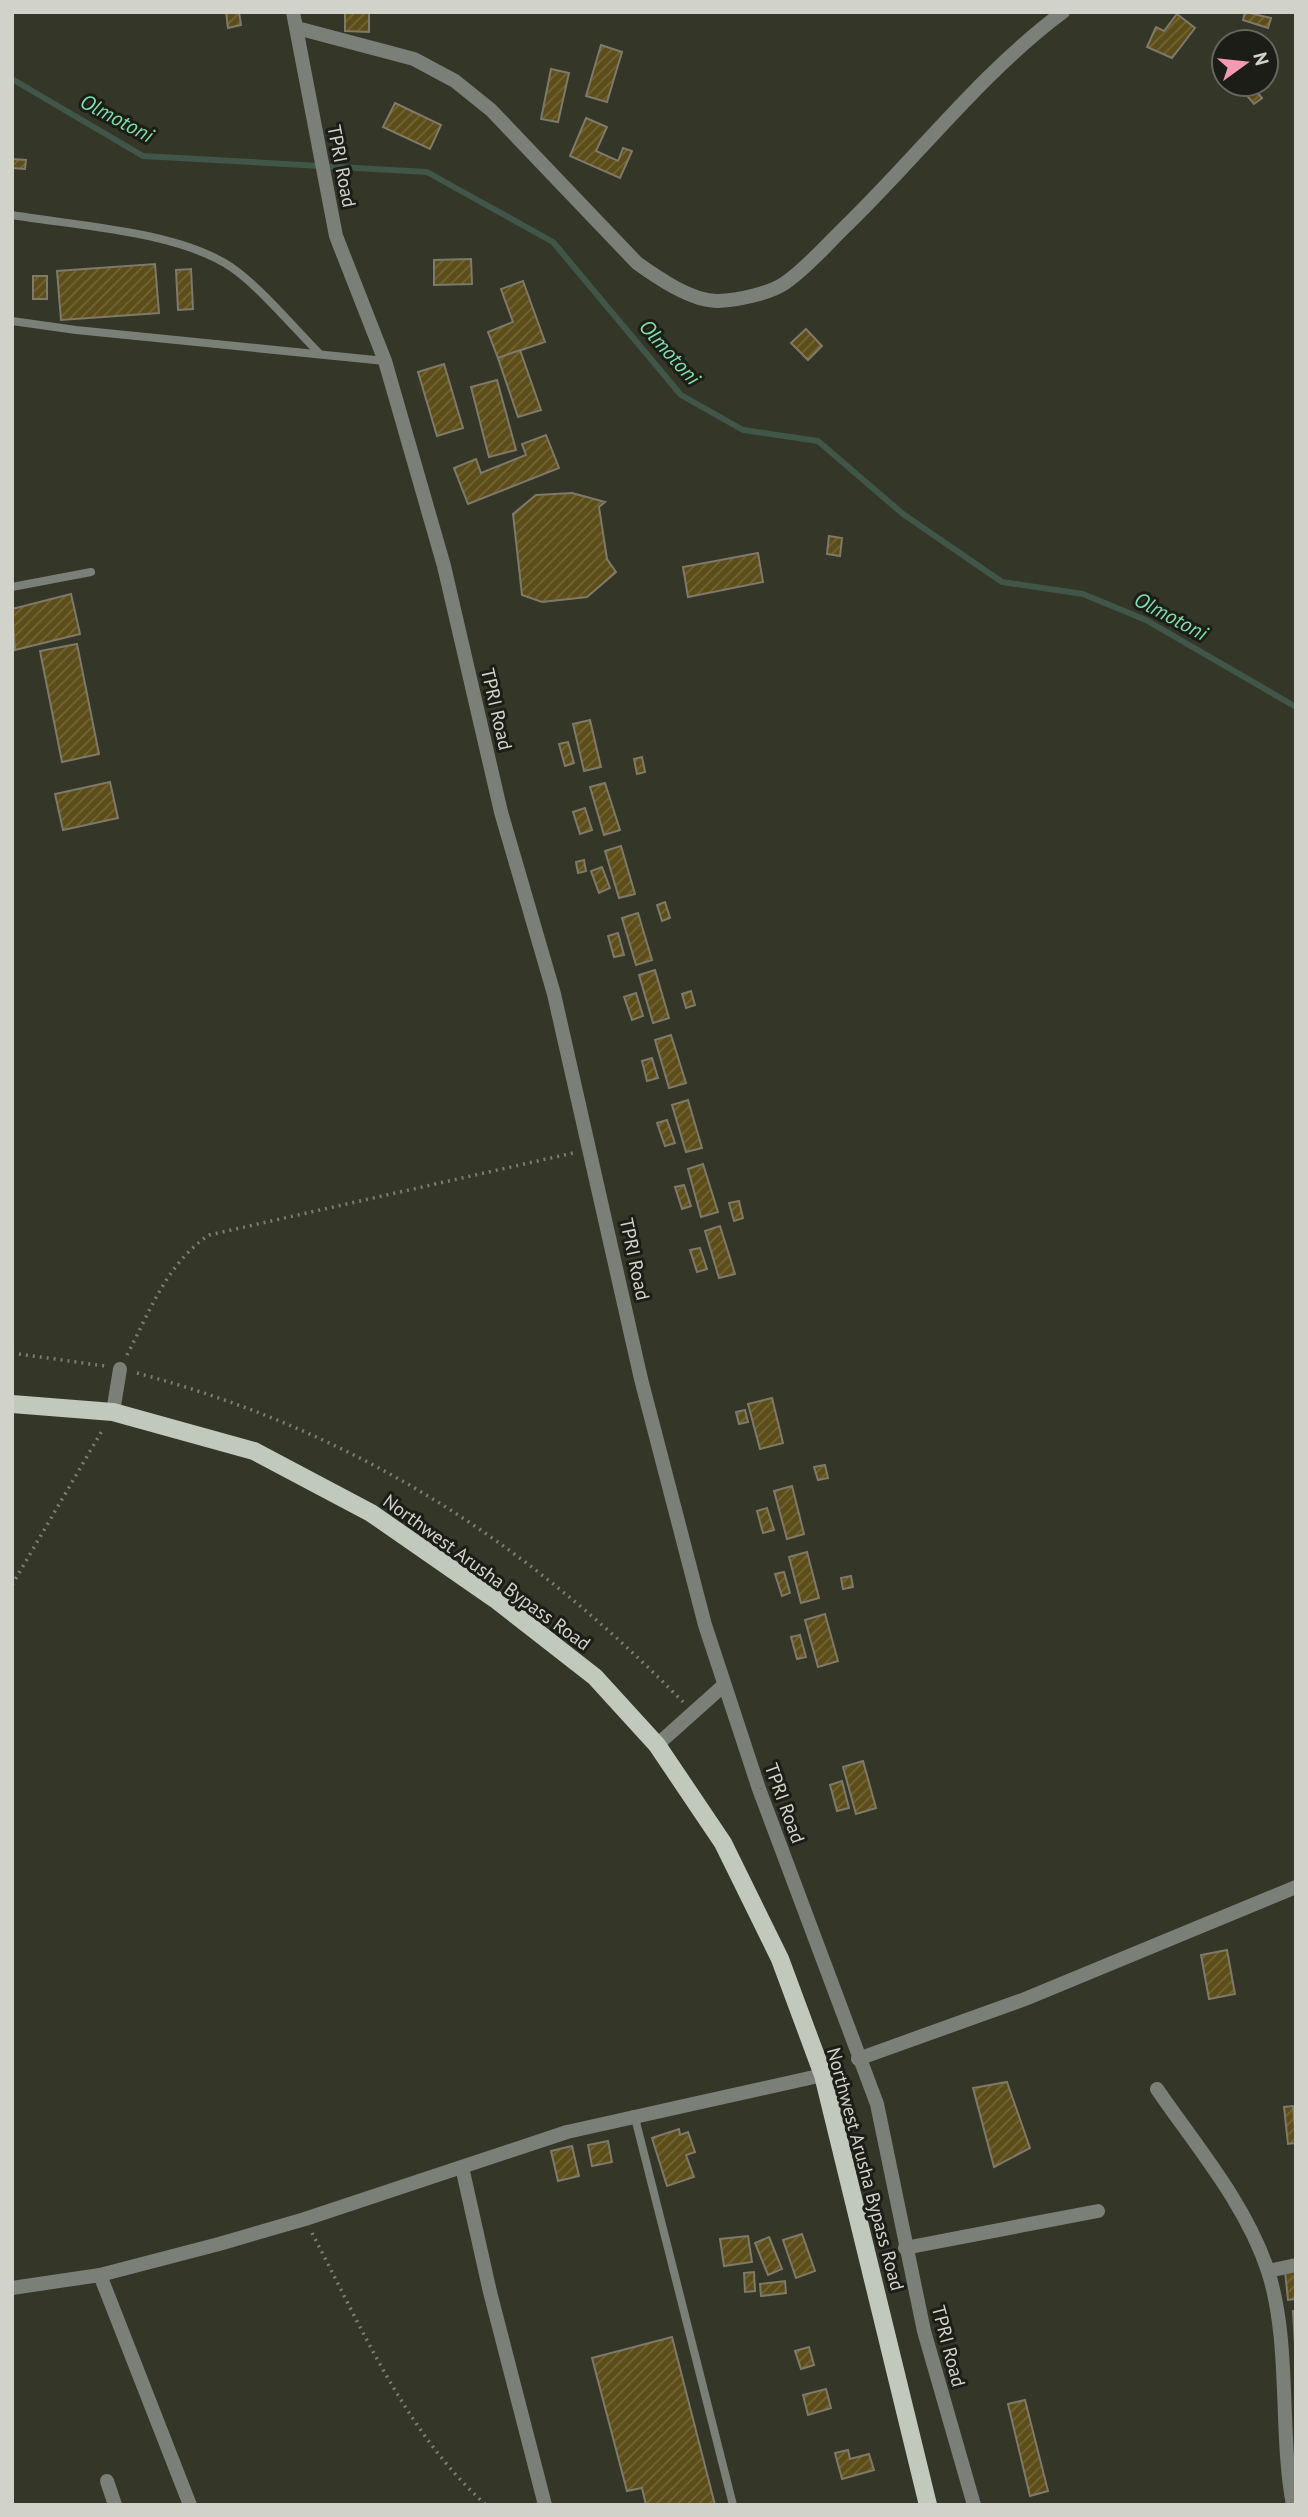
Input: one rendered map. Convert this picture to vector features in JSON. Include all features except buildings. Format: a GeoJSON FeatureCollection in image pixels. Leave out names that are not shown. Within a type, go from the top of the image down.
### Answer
{"type":"FeatureCollection","features":[{"type":"Feature","properties":{"kind":"main road","name":"Northwest Arusha Bypass Road"},"geometry":{"type":"LineString","coordinates":[[12,1404],[113,1412],[254,1451],[371,1513],[495,1599],[595,1677],[657,1745],[723,1843],[780,1959],[822,2075],[929,2505]]}},
{"type":"Feature","properties":{"kind":"street","name":"TPRI Road"},"geometry":{"type":"LineString","coordinates":[[293,12],[336,236],[385,361],[444,566],[501,812],[554,993],[641,1379],[705,1625],[759,1789],[877,2104],[924,2331],[974,2505]]}},
{"type":"Feature","properties":{"kind":"street"},"geometry":{"type":"LineString","coordinates":[[297,28],[414,59],[454,81],[491,110],[637,263],[661,280],[718,301],[783,285],[800,271],[1028,38],[1063,12]]}},
{"type":"Feature","properties":{"kind":"street"},"geometry":{"type":"LineString","coordinates":[[113,1412],[120,1369]]}},
{"type":"Feature","properties":{"kind":"street"},"geometry":{"type":"LineString","coordinates":[[657,1745],[724,1685]]}},
{"type":"Feature","properties":{"kind":"street"},"geometry":{"type":"LineString","coordinates":[[859,2059],[1051,1989],[1296,1886]]}},
{"type":"Feature","properties":{"kind":"street"},"geometry":{"type":"LineString","coordinates":[[12,2288],[100,2275],[305,2219],[567,2132],[634,2114],[822,2075]]}},
{"type":"Feature","properties":{"kind":"street"},"geometry":{"type":"LineString","coordinates":[[1157,2089],[1224,2185],[1268,2271],[1278,2323],[1293,2505]]}},
{"type":"Feature","properties":{"kind":"street"},"geometry":{"type":"LineString","coordinates":[[462,2167],[490,2292],[545,2505]]}},
{"type":"Feature","properties":{"kind":"street"},"geometry":{"type":"LineString","coordinates":[[905,2248],[1098,2211]]}},
{"type":"Feature","properties":{"kind":"street"},"geometry":{"type":"LineString","coordinates":[[1268,2271],[1296,2265]]}},
{"type":"Feature","properties":{"kind":"street"},"geometry":{"type":"LineString","coordinates":[[100,2275],[190,2505]]}},
{"type":"Feature","properties":{"kind":"street"},"geometry":{"type":"LineString","coordinates":[[107,2482],[115,2505]]}},
{"type":"Feature","properties":{"kind":"lane"},"geometry":{"type":"LineString","coordinates":[[12,215],[162,240],[206,253],[233,268],[321,354]]}},
{"type":"Feature","properties":{"kind":"lane"},"geometry":{"type":"LineString","coordinates":[[12,321],[76,330],[385,361]]}},
{"type":"Feature","properties":{"kind":"lane"},"geometry":{"type":"LineString","coordinates":[[12,587],[90,572]]}},
{"type":"Feature","properties":{"kind":"lane"},"geometry":{"type":"LineString","coordinates":[[634,2114],[733,2505]]}},
{"type":"Feature","properties":{"kind":"path"},"geometry":{"type":"LineString","coordinates":[[120,1369],[174,1266],[189,1248],[209,1235],[591,1149]]}},
{"type":"Feature","properties":{"kind":"path"},"geometry":{"type":"LineString","coordinates":[[12,1586],[113,1412]]}},
{"type":"Feature","properties":{"kind":"path"},"geometry":{"type":"LineString","coordinates":[[305,2219],[389,2381],[438,2456],[486,2505]]}},
{"type":"Feature","properties":{"kind":"waterway","name":"Olmotoni"},"geometry":{"type":"LineString","coordinates":[[12,79],[143,156],[427,172],[553,242],[681,395],[743,430],[818,441],[903,514],[1002,582],[1083,594],[1146,620],[1296,707]]}}]}
